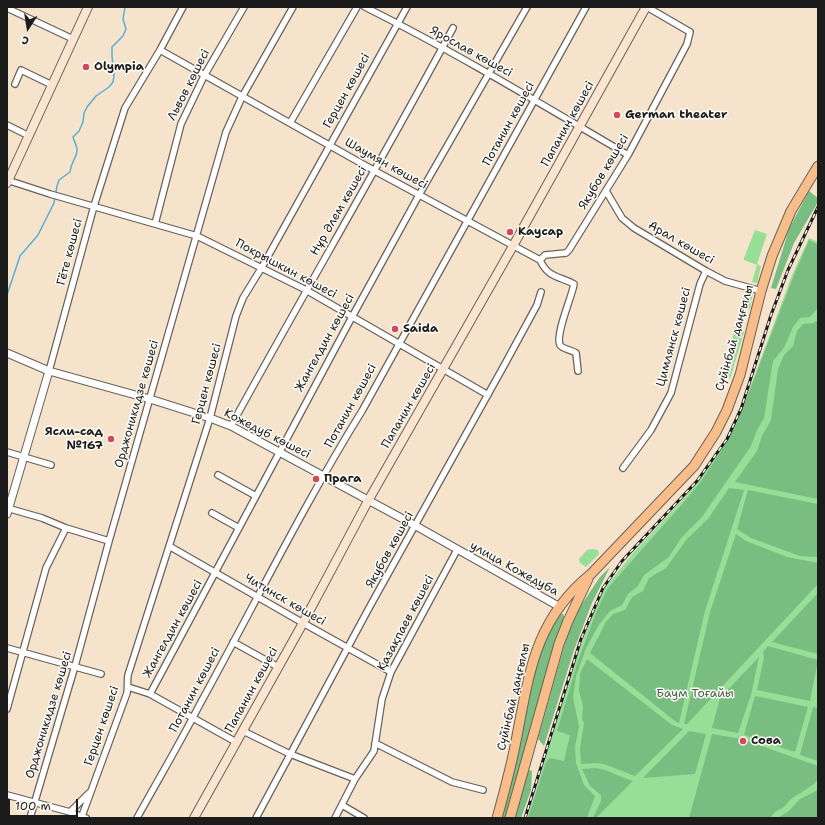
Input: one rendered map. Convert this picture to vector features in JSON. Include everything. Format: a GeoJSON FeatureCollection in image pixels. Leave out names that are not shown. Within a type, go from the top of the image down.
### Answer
{"type":"FeatureCollection","features":[{"type":"Feature","properties":{"kind":"main road"},"geometry":{"type":"LineString","coordinates":[[7,181],[88,7]]}},
{"type":"Feature","properties":{"kind":"main road","name":"Папанин көшесі"},"geometry":{"type":"LineString","coordinates":[[194,818],[303,623],[368,501],[444,369],[647,7]]}},
{"type":"Feature","properties":{"kind":"main road","name":"Сүйінбай даңғылы"},"geometry":{"type":"LineString","coordinates":[[497,818],[512,763],[534,658],[540,639],[548,623],[560,607],[581,583],[694,466],[716,432],[727,410],[740,375],[761,291],[772,256],[791,211],[818,166]]}},
{"type":"Feature","properties":{"kind":"main road","name":"Сүйінбай даңғылы"},"geometry":{"type":"LineString","coordinates":[[510,818],[559,644],[568,620],[591,574]]}},
{"type":"Feature","properties":{"kind":"street","name":"Гёте көшесі"},"geometry":{"type":"LineString","coordinates":[[8,511],[49,371],[94,206],[125,108],[160,50],[183,7]]}},
{"type":"Feature","properties":{"kind":"street","name":"Львов көшесі"},"geometry":{"type":"LineString","coordinates":[[155,224],[180,124],[204,76],[244,7]]}},
{"type":"Feature","properties":{"kind":"street","name":"Орджоникидзе көшесі"},"geometry":{"type":"LineString","coordinates":[[30,818],[76,666],[109,541],[226,132],[242,97],[293,7]]}},
{"type":"Feature","properties":{"kind":"street"},"geometry":{"type":"LineString","coordinates":[[290,123],[357,7]]}},
{"type":"Feature","properties":{"kind":"street","name":"Ярослав көшесі"},"geometry":{"type":"LineString","coordinates":[[365,7],[397,23],[488,74],[628,155]]}},
{"type":"Feature","properties":{"kind":"street","name":"Герцен көшесі"},"geometry":{"type":"LineString","coordinates":[[84,817],[91,792],[128,686],[128,674],[210,418],[236,316],[243,298],[262,267],[406,7]]}},
{"type":"Feature","properties":{"kind":"street","name":"Жангелдин көшесі"},"geometry":{"type":"LineString","coordinates":[[150,694],[352,317],[419,195],[527,7]]}},
{"type":"Feature","properties":{"kind":"street","name":"Потанин көшесі"},"geometry":{"type":"LineString","coordinates":[[137,818],[343,441],[362,411],[398,343],[586,7]]}},
{"type":"Feature","properties":{"kind":"street","name":"Якубов көшесі"},"geometry":{"type":"LineString","coordinates":[[540,260],[546,255],[566,254],[628,155],[687,44],[690,32],[647,7]]}},
{"type":"Feature","properties":{"kind":"street"},"geometry":{"type":"LineString","coordinates":[[7,8],[73,39]]}},
{"type":"Feature","properties":{"kind":"street","name":"Нұр Әлем көшесі"},"geometry":{"type":"LineString","coordinates":[[231,426],[306,290],[375,171],[453,28]]}},
{"type":"Feature","properties":{"kind":"street","name":"Шаумян көшесі"},"geometry":{"type":"LineString","coordinates":[[160,50],[375,171],[540,260]]}},
{"type":"Feature","properties":{"kind":"street"},"geometry":{"type":"LineString","coordinates":[[15,84],[22,70],[52,85]]}},
{"type":"Feature","properties":{"kind":"street"},"geometry":{"type":"LineString","coordinates":[[7,125],[29,136]]}},
{"type":"Feature","properties":{"kind":"street","name":"Покрышкин көшесі"},"geometry":{"type":"LineString","coordinates":[[7,181],[197,236],[306,290],[488,395]]}},
{"type":"Feature","properties":{"kind":"street","name":"Арал көшесі"},"geometry":{"type":"LineString","coordinates":[[606,191],[622,218],[634,228],[725,281],[761,291]]}},
{"type":"Feature","properties":{"kind":"street"},"geometry":{"type":"LineString","coordinates":[[540,260],[544,268],[555,277],[574,284],[561,328],[559,342],[563,348],[576,353],[578,371]]}},
{"type":"Feature","properties":{"kind":"street","name":"Цимлянск көшесі"},"geometry":{"type":"LineString","coordinates":[[623,468],[651,430],[671,394],[700,284],[706,271]]}},
{"type":"Feature","properties":{"kind":"street","name":"Якубов көшесі"},"geometry":{"type":"LineString","coordinates":[[256,818],[537,305],[541,292]]}},
{"type":"Feature","properties":{"kind":"street","name":"Кожедуб көшесі"},"geometry":{"type":"LineString","coordinates":[[7,353],[49,371],[150,399],[231,426],[458,550]]}},
{"type":"Feature","properties":{"kind":"street"},"geometry":{"type":"LineString","coordinates":[[7,452],[51,465]]}},
{"type":"Feature","properties":{"kind":"street"},"geometry":{"type":"LineString","coordinates":[[218,475],[256,496]]}},
{"type":"Feature","properties":{"kind":"street"},"geometry":{"type":"LineString","coordinates":[[8,511],[42,518],[66,528],[109,541]]}},
{"type":"Feature","properties":{"kind":"street"},"geometry":{"type":"LineString","coordinates":[[212,513],[239,528]]}},
{"type":"Feature","properties":{"kind":"street"},"geometry":{"type":"LineString","coordinates":[[7,709],[46,568],[66,528]]}},
{"type":"Feature","properties":{"kind":"street","name":"Читинск көшесі"},"geometry":{"type":"LineString","coordinates":[[169,546],[391,672]]}},
{"type":"Feature","properties":{"kind":"street","name":"улица Кожедуба"},"geometry":{"type":"LineString","coordinates":[[458,550],[560,607]]}},
{"type":"Feature","properties":{"kind":"street","name":"Қазақпаев көшесі"},"geometry":{"type":"LineString","coordinates":[[335,818],[355,779],[374,750],[382,699],[391,672],[458,550]]}},
{"type":"Feature","properties":{"kind":"street"},"geometry":{"type":"LineString","coordinates":[[233,642],[278,667]]}},
{"type":"Feature","properties":{"kind":"street"},"geometry":{"type":"LineString","coordinates":[[7,648],[101,674]]}},
{"type":"Feature","properties":{"kind":"street"},"geometry":{"type":"LineString","coordinates":[[128,686],[150,694],[236,742]]}},
{"type":"Feature","properties":{"kind":"street"},"geometry":{"type":"LineString","coordinates":[[243,731],[290,754],[355,779]]}},
{"type":"Feature","properties":{"kind":"street"},"geometry":{"type":"LineString","coordinates":[[375,743],[452,782],[482,790]]}},
{"type":"Feature","properties":{"kind":"street"},"geometry":{"type":"LineString","coordinates":[[70,812],[91,792]]}},
{"type":"Feature","properties":{"kind":"street"},"geometry":{"type":"LineString","coordinates":[[7,795],[84,817]]}},
{"type":"Feature","properties":{"kind":"street"},"geometry":{"type":"LineString","coordinates":[[342,805],[364,818]]}},
{"type":"Feature","properties":{"kind":"green space"},"geometry":{"type":"Polygon","coordinates":[[[809,191],[818,198],[818,202],[794,243],[776,289],[771,288],[789,229],[809,191]]]}},
{"type":"Feature","properties":{"kind":"green space"},"geometry":{"type":"Polygon","coordinates":[[[755,230],[767,234],[757,264],[761,266],[757,283],[752,282],[757,265],[744,260],[755,230]]]}},
{"type":"Feature","properties":{"kind":"green space","name":"Баум Тоғайы"},"geometry":{"type":"Polygon","coordinates":[[[809,238],[818,242],[818,818],[527,818],[576,660],[604,589],[633,553],[701,478],[727,440],[741,412],[792,275],[809,238]]]}},
{"type":"Feature","properties":{"kind":"green space"},"geometry":{"type":"Polygon","coordinates":[[[809,240],[818,245],[818,308],[810,317],[800,318],[793,327],[784,348],[773,361],[764,418],[757,430],[751,446],[702,517],[681,538],[669,557],[644,575],[638,586],[628,594],[622,605],[610,611],[600,623],[586,648],[576,676],[573,697],[579,726],[575,747],[576,763],[584,785],[595,796],[587,818],[528,818],[546,762],[550,758],[564,761],[570,735],[557,731],[578,661],[597,610],[608,588],[699,484],[724,447],[737,423],[809,240]]]}},
{"type":"Feature","properties":{"kind":"green space"},"geometry":{"type":"Polygon","coordinates":[[[745,289],[753,292],[750,309],[746,309],[740,327],[744,332],[730,379],[725,372],[726,364],[745,289]]]}},
{"type":"Feature","properties":{"kind":"green space"},"geometry":{"type":"Polygon","coordinates":[[[818,320],[818,499],[735,482],[757,451],[762,436],[771,420],[778,369],[784,355],[793,346],[797,331],[803,324],[813,323],[818,320]]]}},
{"type":"Feature","properties":{"kind":"green space"},"geometry":{"type":"Polygon","coordinates":[[[729,488],[744,490],[705,611],[679,723],[590,653],[606,622],[613,614],[625,610],[632,597],[643,591],[649,578],[666,568],[687,539],[708,519],[729,488]]]}},
{"type":"Feature","properties":{"kind":"green space"},"geometry":{"type":"Polygon","coordinates":[[[748,490],[818,504],[818,557],[800,556],[751,538],[737,529],[748,490]]]}},
{"type":"Feature","properties":{"kind":"green space"},"geometry":{"type":"Polygon","coordinates":[[[736,534],[746,541],[787,557],[818,563],[818,584],[687,724],[684,724],[710,612],[736,534]]]}},
{"type":"Feature","properties":{"kind":"green space"},"geometry":{"type":"Polygon","coordinates":[[[587,550],[598,550],[599,554],[586,567],[580,563],[579,559],[587,550]]]}},
{"type":"Feature","properties":{"kind":"green space"},"geometry":{"type":"Polygon","coordinates":[[[610,567],[592,603],[574,650],[544,746],[538,739],[570,625],[600,577],[610,567]]]}},
{"type":"Feature","properties":{"kind":"green space"},"geometry":{"type":"Polygon","coordinates":[[[818,593],[818,654],[772,642],[818,593]]]}},
{"type":"Feature","properties":{"kind":"green space"},"geometry":{"type":"Polygon","coordinates":[[[561,614],[563,614],[565,618],[506,818],[502,818],[538,653],[550,628],[561,614]]]}},
{"type":"Feature","properties":{"kind":"green space"},"geometry":{"type":"Polygon","coordinates":[[[768,646],[818,660],[810,701],[757,690],[764,658],[763,652],[768,646]]]}},
{"type":"Feature","properties":{"kind":"green space"},"geometry":{"type":"Polygon","coordinates":[[[759,657],[751,695],[738,733],[712,728],[720,698],[759,657]]]}},
{"type":"Feature","properties":{"kind":"green space"},"geometry":{"type":"Polygon","coordinates":[[[587,659],[672,725],[683,729],[635,776],[604,764],[581,764],[580,748],[584,723],[582,719],[583,706],[579,691],[580,674],[587,659]]]}},
{"type":"Feature","properties":{"kind":"green space"},"geometry":{"type":"Polygon","coordinates":[[[755,696],[808,707],[795,752],[744,735],[755,696]]]}},
{"type":"Feature","properties":{"kind":"green space"},"geometry":{"type":"Polygon","coordinates":[[[813,707],[818,708],[818,761],[800,755],[813,707]]]}},
{"type":"Feature","properties":{"kind":"green space"},"geometry":{"type":"Polygon","coordinates":[[[689,731],[706,734],[695,774],[643,778],[689,731]]]}},
{"type":"Feature","properties":{"kind":"green space"},"geometry":{"type":"Polygon","coordinates":[[[712,734],[742,739],[818,766],[818,779],[814,784],[791,799],[784,807],[775,812],[770,818],[689,818],[712,734]]]}},
{"type":"Feature","properties":{"kind":"green space"},"geometry":{"type":"Polygon","coordinates":[[[596,768],[633,781],[596,818],[593,818],[601,801],[601,795],[590,786],[582,769],[596,768]]]}},
{"type":"Feature","properties":{"kind":"green space"},"geometry":{"type":"Polygon","coordinates":[[[529,770],[532,771],[531,790],[521,818],[514,818],[529,770]]]}},
{"type":"Feature","properties":{"kind":"green space"},"geometry":{"type":"Polygon","coordinates":[[[818,790],[818,815],[816,818],[778,818],[789,811],[800,799],[818,790]]]}},
{"type":"Feature","properties":{"kind":"waterway"},"geometry":{"type":"LineString","coordinates":[[7,295],[20,256],[38,235],[54,203],[59,180],[70,172],[77,150],[73,137],[79,131],[83,122],[84,113],[96,96],[109,87],[113,82],[112,47],[123,36],[126,29],[123,19],[125,7]]}},
{"type":"Feature","properties":{"kind":"railway"},"geometry":{"type":"LineString","coordinates":[[525,818],[581,639],[603,588],[622,561],[697,481],[727,439],[741,409],[771,315],[788,270],[818,207]]}},
{"type":"Feature","properties":{"kind":"place","name":"Olympia"},"geometry":{"type":"Point","coordinates":[86,67]}},
{"type":"Feature","properties":{"kind":"place","name":"German theater"},"geometry":{"type":"Point","coordinates":[617,115]}},
{"type":"Feature","properties":{"kind":"place","name":"Каусар"},"geometry":{"type":"Point","coordinates":[510,232]}},
{"type":"Feature","properties":{"kind":"place","name":"Saida"},"geometry":{"type":"Point","coordinates":[395,329]}},
{"type":"Feature","properties":{"kind":"place","name":"Ясли-сад №167"},"geometry":{"type":"Point","coordinates":[111,439]}},
{"type":"Feature","properties":{"kind":"place","name":"Прага"},"geometry":{"type":"Point","coordinates":[316,479]}},
{"type":"Feature","properties":{"kind":"place","name":"Сова"},"geometry":{"type":"Point","coordinates":[743,741]}}]}
